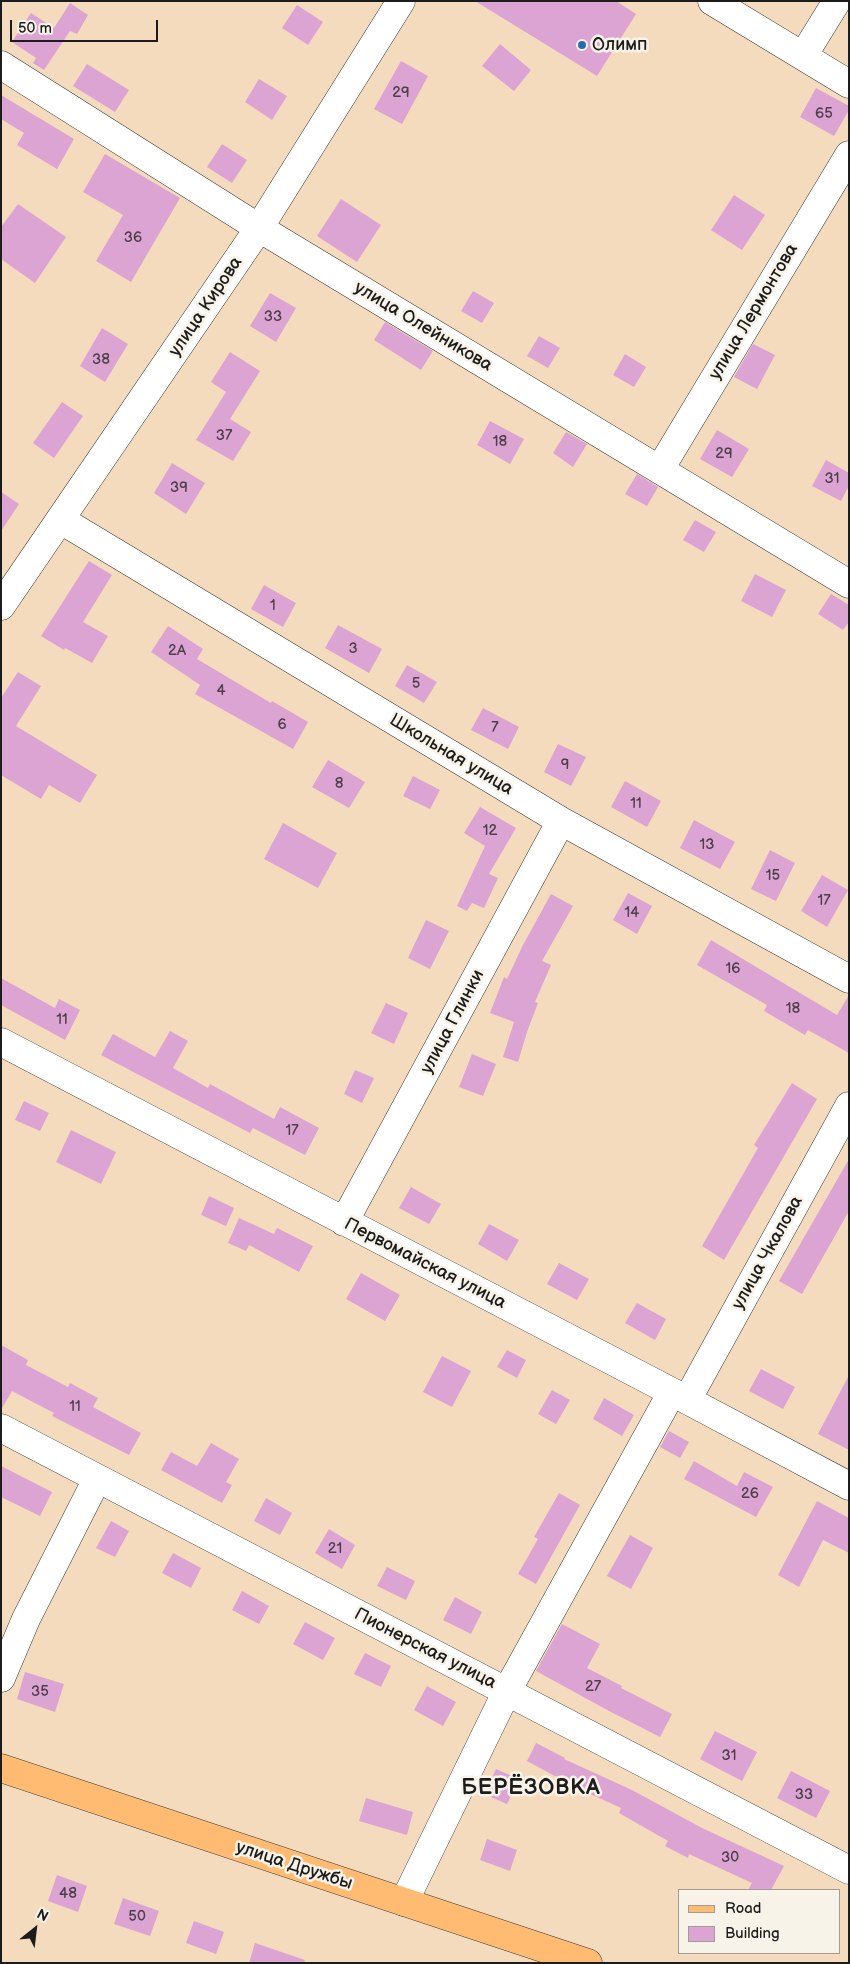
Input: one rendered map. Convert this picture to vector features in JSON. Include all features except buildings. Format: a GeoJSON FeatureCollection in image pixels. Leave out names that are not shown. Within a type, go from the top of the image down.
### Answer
{"type":"FeatureCollection","features":[{"type":"Feature","properties":{"kind":"main road","name":"улица Дружбы"},"geometry":{"type":"LineString","coordinates":[[1,1768],[588,1963]]}},
{"type":"Feature","properties":{"kind":"street","name":"улица Кирова"},"geometry":{"type":"LineString","coordinates":[[5,595],[61,520],[259,228],[401,1]]}},
{"type":"Feature","properties":{"kind":"street"},"geometry":{"type":"LineString","coordinates":[[712,1],[849,84]]}},
{"type":"Feature","properties":{"kind":"street"},"geometry":{"type":"LineString","coordinates":[[803,56],[837,1]]}},
{"type":"Feature","properties":{"kind":"street","name":"улица Олейникова"},"geometry":{"type":"LineString","coordinates":[[1,65],[259,228],[849,584]]}},
{"type":"Feature","properties":{"kind":"street","name":"улица Лермонтова"},"geometry":{"type":"LineString","coordinates":[[660,469],[849,155]]}},
{"type":"Feature","properties":{"kind":"street","name":"Школьная улица"},"geometry":{"type":"LineString","coordinates":[[61,520],[561,821],[849,979]]}},
{"type":"Feature","properties":{"kind":"street","name":"улица Глинки"},"geometry":{"type":"LineString","coordinates":[[344,1222],[561,821]]}},
{"type":"Feature","properties":{"kind":"street","name":"Первомайская улица"},"geometry":{"type":"LineString","coordinates":[[1,1042],[849,1486]]}},
{"type":"Feature","properties":{"kind":"street","name":"улица Чкалова"},"geometry":{"type":"LineString","coordinates":[[404,1902],[507,1691],[849,1106]]}},
{"type":"Feature","properties":{"kind":"street","name":"Пионерская улица"},"geometry":{"type":"LineString","coordinates":[[1,1428],[97,1480],[849,1870]]}},
{"type":"Feature","properties":{"kind":"street"},"geometry":{"type":"LineString","coordinates":[[1,1678],[26,1619],[97,1480]]}},
{"type":"Feature","properties":{"kind":"place","name":"Олимп"},"geometry":{"type":"Point","coordinates":[582,45]}},
{"type":"Feature","properties":{"kind":"district","name":"БЕРЁЗОВКА"},"geometry":{"type":"Point","coordinates":[531,1788]}}]}
